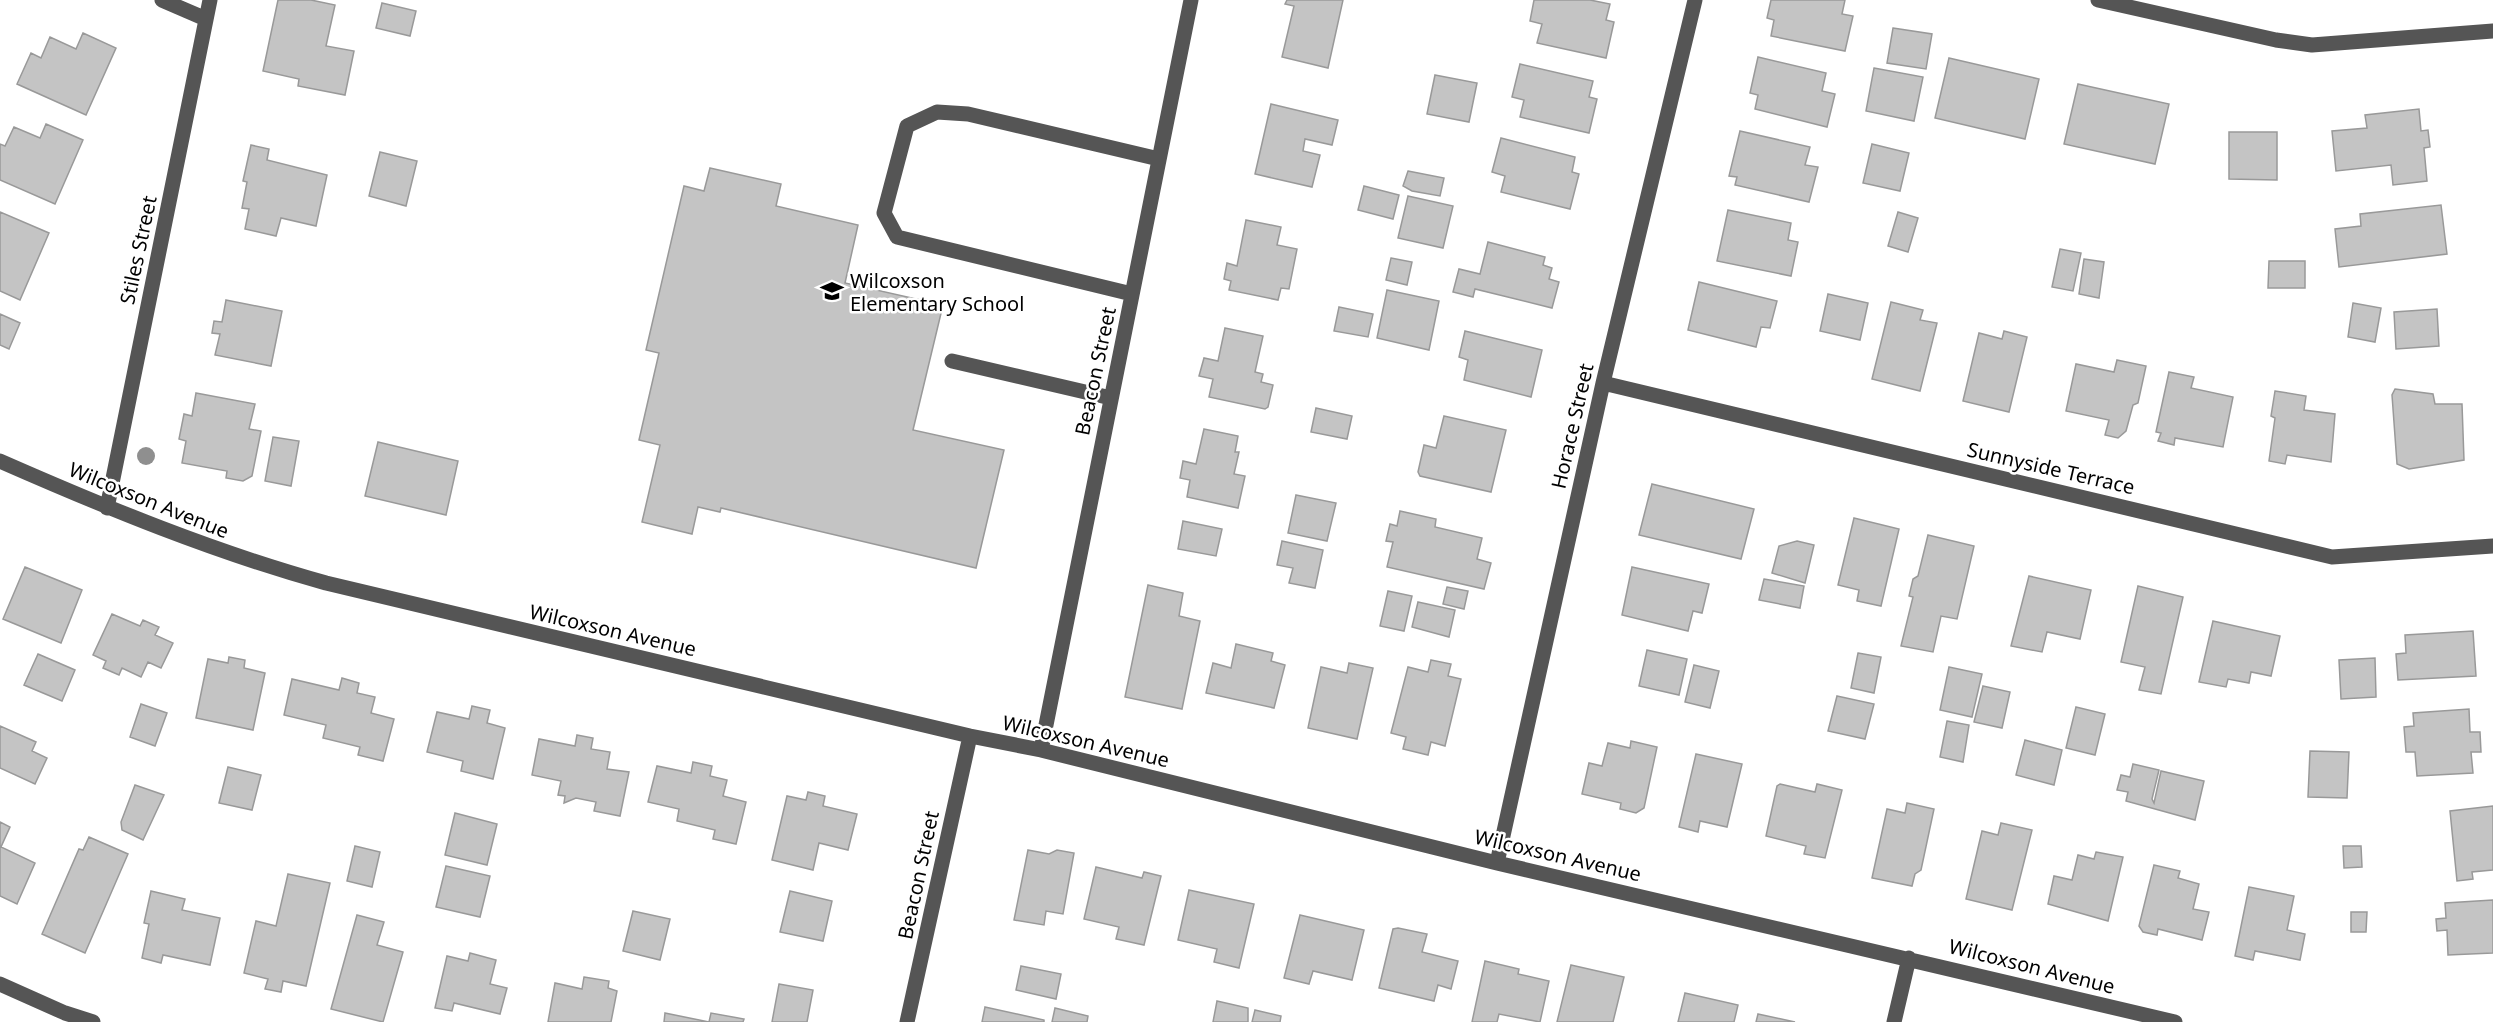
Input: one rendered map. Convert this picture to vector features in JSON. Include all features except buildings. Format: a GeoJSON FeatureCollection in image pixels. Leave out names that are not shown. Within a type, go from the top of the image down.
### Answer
{"type":"FeatureCollection","features":[{"type":"Feature","properties":{"kind":"street"},"geometry":{"type":"LineString","coordinates":[[162,0],[206,19]]}},
{"type":"Feature","properties":{"kind":"street","name":"Stiles Street"},"geometry":{"type":"LineString","coordinates":[[107,508],[210,0]]}},
{"type":"Feature","properties":{"kind":"street","name":"Beacon Street"},"geometry":{"type":"LineString","coordinates":[[1041,750],[1191,0]]}},
{"type":"Feature","properties":{"kind":"street","name":"Horace Street"},"geometry":{"type":"LineString","coordinates":[[1497,862],[1603,383],[1695,0]]}},
{"type":"Feature","properties":{"kind":"street"},"geometry":{"type":"LineString","coordinates":[[2098,0],[2284,41],[2312,45],[2493,31]]}},
{"type":"Feature","properties":{"kind":"street"},"geometry":{"type":"LineString","coordinates":[[1132,294],[897,237],[884,213],[907,126],[937,112],[968,114],[1159,159]]}},
{"type":"Feature","properties":{"kind":"street"},"geometry":{"type":"LineString","coordinates":[[952,361],[1111,398]]}},
{"type":"Feature","properties":{"kind":"street","name":"Sunnyside Terrace"},"geometry":{"type":"LineString","coordinates":[[1603,383],[2332,557],[2493,546]]}},
{"type":"Feature","properties":{"kind":"street","name":"Wilcoxson Avenue"},"geometry":{"type":"LineString","coordinates":[[0,461],[107,508],[226,553],[326,583],[970,736],[1041,750],[1497,862],[2175,1022]]}},
{"type":"Feature","properties":{"kind":"street","name":"Beacon Street"},"geometry":{"type":"LineString","coordinates":[[906,1022],[970,736]]}},
{"type":"Feature","properties":{"kind":"street"},"geometry":{"type":"LineString","coordinates":[[1894,1022],[1909,958]]}},
{"type":"Feature","properties":{"kind":"street"},"geometry":{"type":"LineString","coordinates":[[0,984],[65,1013],[93,1022]]}},
{"type":"Feature","properties":{"kind":"place","name":"Wilcoxson Elementary School"},"geometry":{"type":"Point","coordinates":[832,291]}}]}
